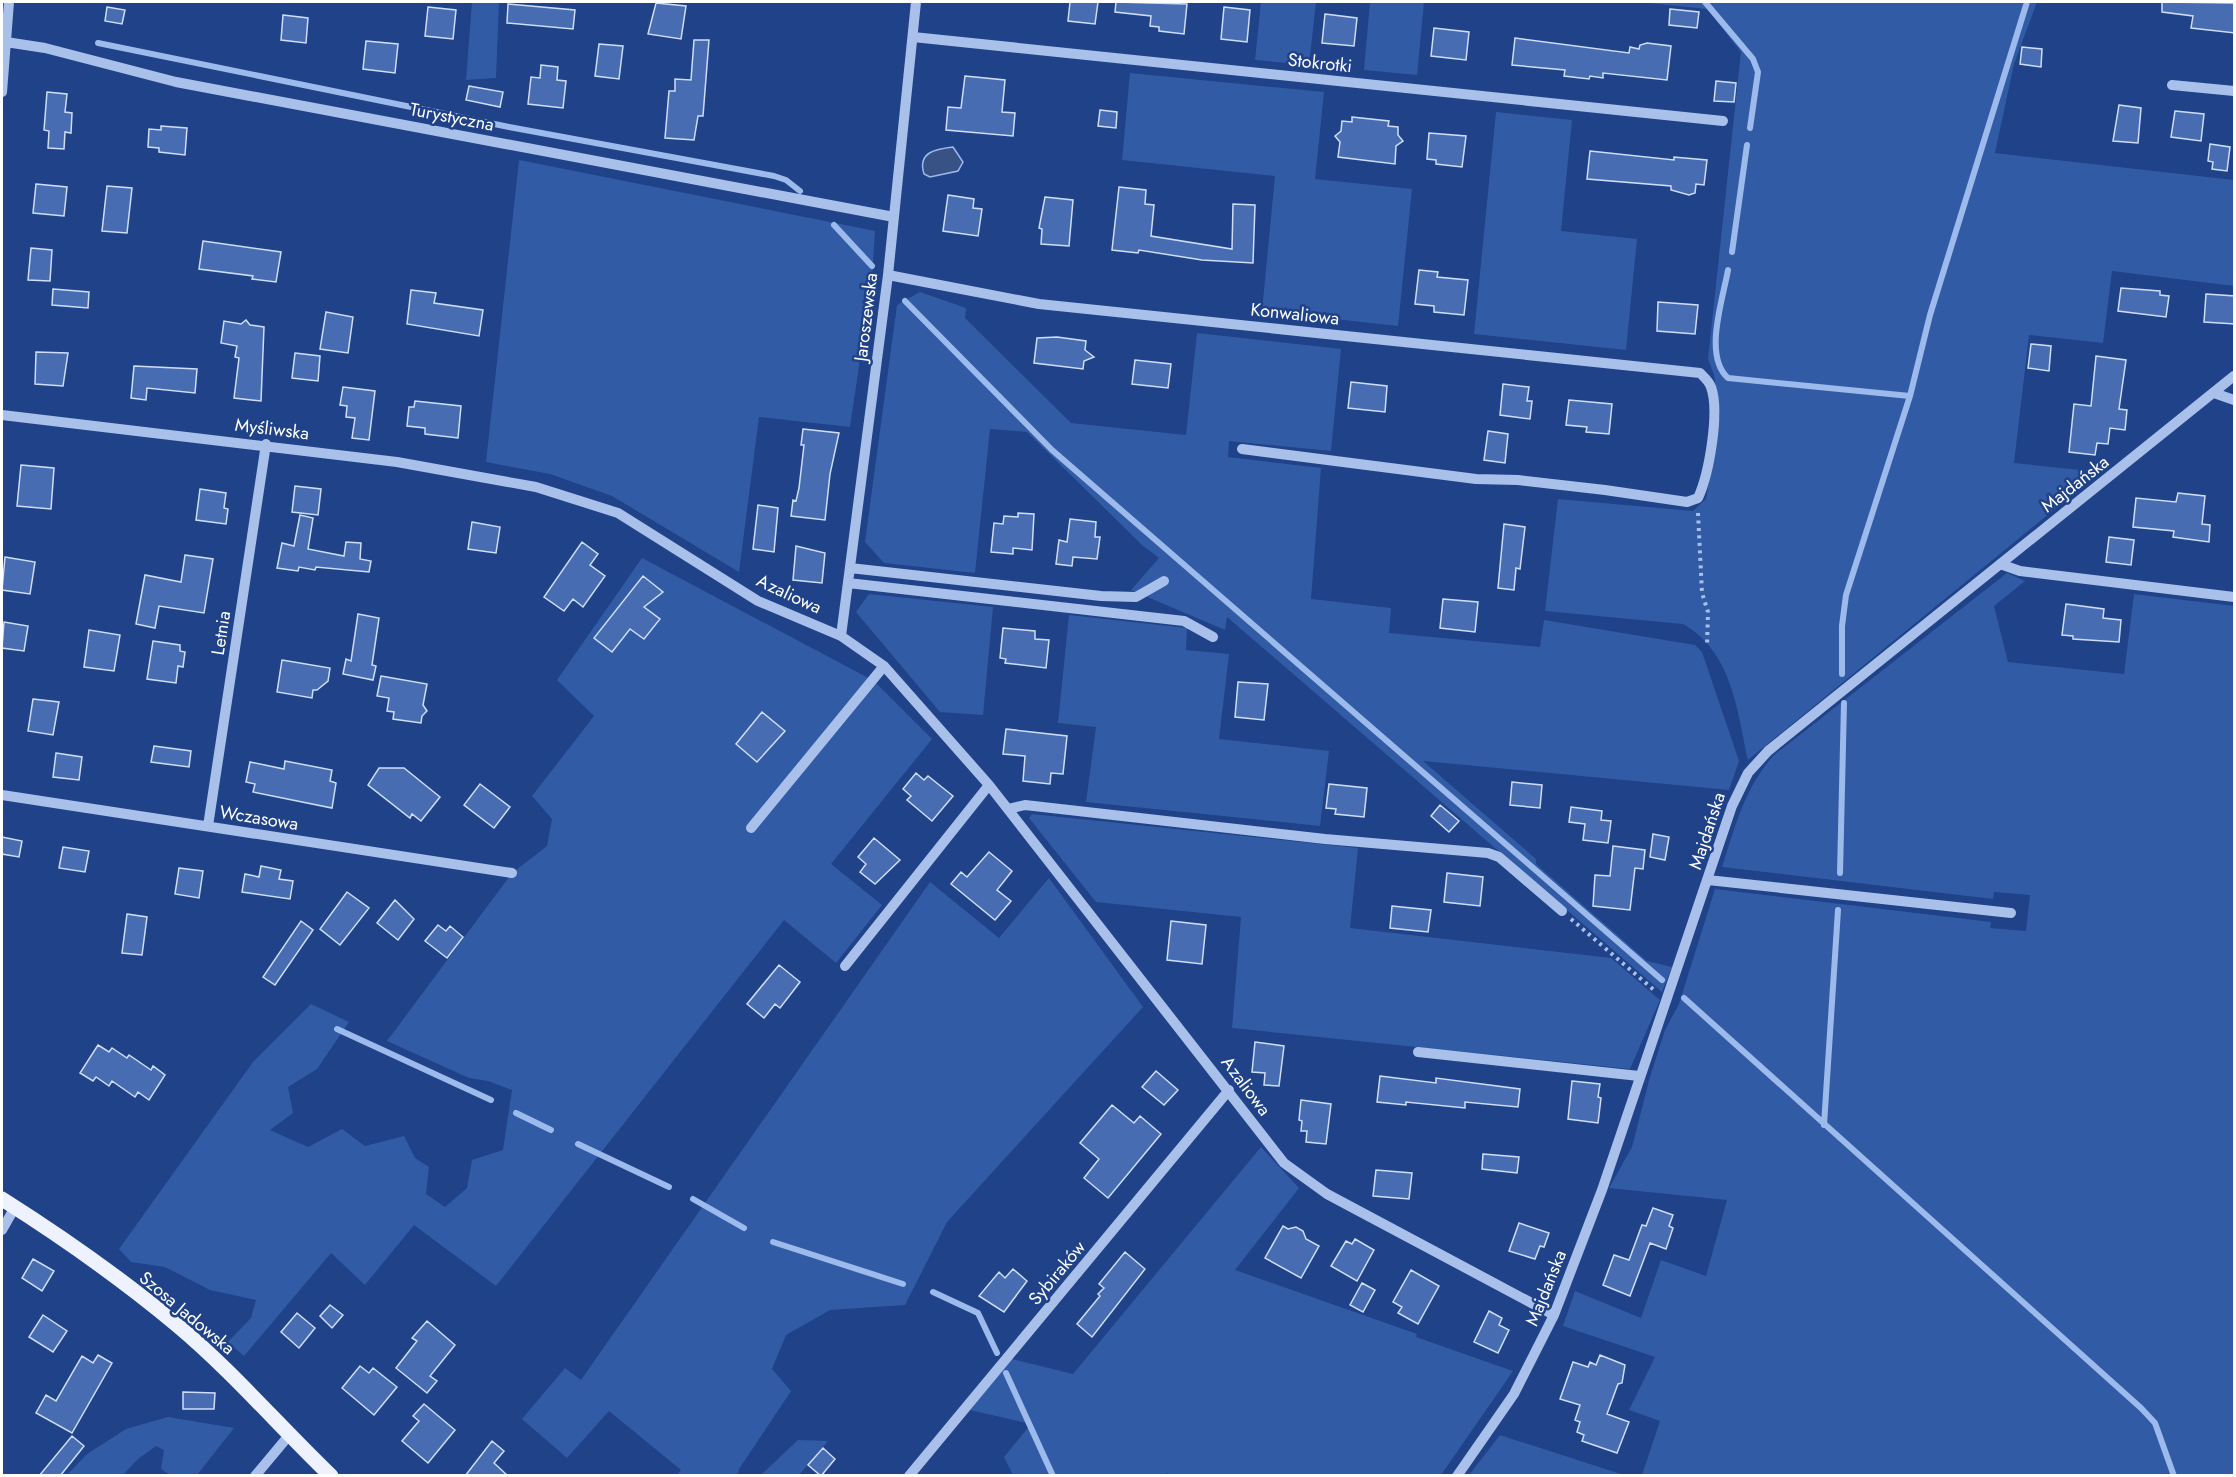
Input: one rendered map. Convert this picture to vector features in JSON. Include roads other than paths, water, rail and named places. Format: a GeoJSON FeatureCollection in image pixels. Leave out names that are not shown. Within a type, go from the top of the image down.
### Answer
{"type":"FeatureCollection","features":[{"type":"Feature","properties":{"kind":"main road","name":"Szosa Jadowska"},"geometry":{"type":"LineString","coordinates":[[2,1199],[178,1326],[291,1432],[327,1474]]}},
{"type":"Feature","properties":{"kind":"street"},"geometry":{"type":"LineString","coordinates":[[2,92],[9,2]]}},
{"type":"Feature","properties":{"kind":"street","name":"Jaroszewska"},"geometry":{"type":"LineString","coordinates":[[841,636],[888,275],[916,2]]}},
{"type":"Feature","properties":{"kind":"street","name":"Stokrotki"},"geometry":{"type":"LineString","coordinates":[[913,37],[1723,121]]}},
{"type":"Feature","properties":{"kind":"street","name":"Turystyczna"},"geometry":{"type":"LineString","coordinates":[[6,42],[45,48],[199,86],[894,217]]}},
{"type":"Feature","properties":{"kind":"street"},"geometry":{"type":"LineString","coordinates":[[2172,85],[2235,92]]}},
{"type":"Feature","properties":{"kind":"street","name":"Konwaliowa"},"geometry":{"type":"LineString","coordinates":[[888,275],[1039,304],[1700,373],[1708,380],[1714,400],[1707,470],[1698,498],[1680,502],[1605,490],[1518,480],[1476,479],[1242,449]]}},
{"type":"Feature","properties":{"kind":"street","name":"Majdańska"},"geometry":{"type":"LineString","coordinates":[[1456,1476],[1514,1394],[1554,1315],[1602,1190],[1738,791],[1756,763],[2235,376]]}},
{"type":"Feature","properties":{"kind":"street"},"geometry":{"type":"LineString","coordinates":[[2214,393],[2235,400]]}},
{"type":"Feature","properties":{"kind":"street","name":"Myśliwska"},"geometry":{"type":"LineString","coordinates":[[2,415],[266,444],[397,462],[536,487]]}},
{"type":"Feature","properties":{"kind":"street","name":"Letnia"},"geometry":{"type":"LineString","coordinates":[[208,826],[266,444]]}},
{"type":"Feature","properties":{"kind":"street","name":"Azaliowa"},"geometry":{"type":"LineString","coordinates":[[536,487],[618,513],[758,601],[841,636],[884,666],[989,785],[1284,1163],[1327,1194],[1554,1315]]}},
{"type":"Feature","properties":{"kind":"street"},"geometry":{"type":"LineString","coordinates":[[2000,564],[2020,571],[2235,597]]}},
{"type":"Feature","properties":{"kind":"street"},"geometry":{"type":"LineString","coordinates":[[850,568],[1101,597],[1136,597],[1164,582]]}},
{"type":"Feature","properties":{"kind":"street"},"geometry":{"type":"LineString","coordinates":[[848,583],[1184,621],[1213,637]]}},
{"type":"Feature","properties":{"kind":"street"},"geometry":{"type":"LineString","coordinates":[[751,828],[884,666]]}},
{"type":"Feature","properties":{"kind":"street"},"geometry":{"type":"LineString","coordinates":[[845,966],[989,785]]}},
{"type":"Feature","properties":{"kind":"street","name":"Wczasowa"},"geometry":{"type":"LineString","coordinates":[[2,795],[512,873]]}},
{"type":"Feature","properties":{"kind":"street"},"geometry":{"type":"LineString","coordinates":[[1008,809],[1025,805],[1325,839],[1472,850],[1499,857],[1562,911]]}},
{"type":"Feature","properties":{"kind":"street"},"geometry":{"type":"LineString","coordinates":[[1708,880],[2011,913]]}},
{"type":"Feature","properties":{"kind":"street"},"geometry":{"type":"LineString","coordinates":[[1418,1052],[1639,1076]]}},
{"type":"Feature","properties":{"kind":"street","name":"Sybiraków"},"geometry":{"type":"LineString","coordinates":[[909,1476],[1229,1090]]}},
{"type":"Feature","properties":{"kind":"street"},"geometry":{"type":"LineString","coordinates":[[2,1230],[15,1207]]}},
{"type":"Feature","properties":{"kind":"street"},"geometry":{"type":"LineString","coordinates":[[255,1476],[291,1432]]}},
{"type":"Feature","properties":{"kind":"waterway"},"geometry":{"type":"LineString","coordinates":[[1705,2],[1753,59],[1758,72],[1750,128]]}},
{"type":"Feature","properties":{"kind":"waterway"},"geometry":{"type":"LineString","coordinates":[[1842,674],[1842,626],[1846,595],[1910,396],[1930,315],[2027,2]]}},
{"type":"Feature","properties":{"kind":"waterway"},"geometry":{"type":"LineString","coordinates":[[98,43],[509,127],[774,176],[786,180],[800,191]]}},
{"type":"Feature","properties":{"kind":"waterway"},"geometry":{"type":"LineString","coordinates":[[1732,252],[1747,145]]}},
{"type":"Feature","properties":{"kind":"waterway"},"geometry":{"type":"LineString","coordinates":[[834,225],[872,266]]}},
{"type":"Feature","properties":{"kind":"waterway"},"geometry":{"type":"LineString","coordinates":[[1728,270],[1719,311],[1716,342],[1717,356],[1728,378],[1910,396]]}},
{"type":"Feature","properties":{"kind":"waterway"},"geometry":{"type":"LineString","coordinates":[[905,301],[1052,450],[1662,980]]}},
{"type":"Feature","properties":{"kind":"waterway"},"geometry":{"type":"LineString","coordinates":[[1840,873],[1844,703]]}},
{"type":"Feature","properties":{"kind":"waterway"},"geometry":{"type":"LineString","coordinates":[[1824,1125],[1838,910]]}},
{"type":"Feature","properties":{"kind":"waterway"},"geometry":{"type":"LineString","coordinates":[[1684,998],[2141,1408],[2155,1423],[2174,1476]]}},
{"type":"Feature","properties":{"kind":"waterway"},"geometry":{"type":"LineString","coordinates":[[337,1029],[491,1100]]}},
{"type":"Feature","properties":{"kind":"waterway"},"geometry":{"type":"LineString","coordinates":[[516,1113],[551,1130]]}},
{"type":"Feature","properties":{"kind":"waterway"},"geometry":{"type":"LineString","coordinates":[[578,1144],[669,1187]]}},
{"type":"Feature","properties":{"kind":"waterway"},"geometry":{"type":"LineString","coordinates":[[693,1199],[744,1228]]}},
{"type":"Feature","properties":{"kind":"waterway"},"geometry":{"type":"LineString","coordinates":[[773,1242],[903,1284]]}},
{"type":"Feature","properties":{"kind":"waterway"},"geometry":{"type":"LineString","coordinates":[[933,1292],[978,1313],[997,1353]]}},
{"type":"Feature","properties":{"kind":"waterway"},"geometry":{"type":"LineString","coordinates":[[1006,1373],[1053,1476]]}}]}
